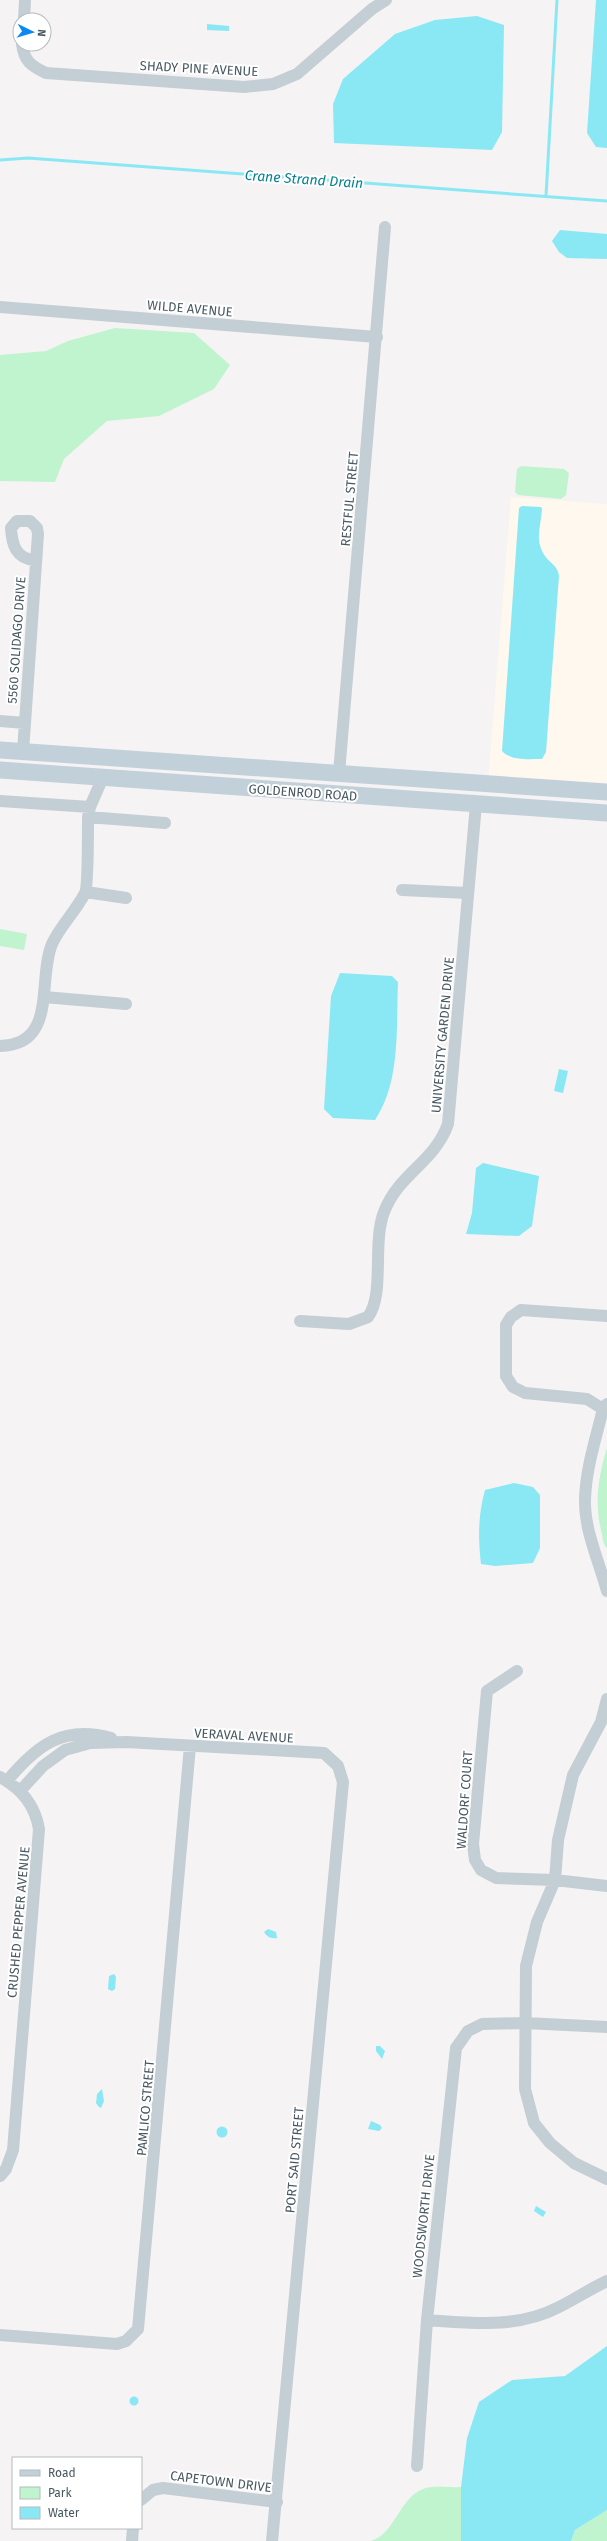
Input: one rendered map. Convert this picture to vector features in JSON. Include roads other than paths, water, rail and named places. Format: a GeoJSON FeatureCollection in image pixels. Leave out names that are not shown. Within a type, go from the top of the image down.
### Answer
{"type":"FeatureCollection","features":[{"type":"Feature","properties":{"kind":"main road","name":"GOLDENROD ROAD"},"geometry":{"type":"LineString","coordinates":[[0,750],[607,792]]}},
{"type":"Feature","properties":{"kind":"main road"},"geometry":{"type":"LineString","coordinates":[[103,778],[118,766],[202,772],[227,766]]}},
{"type":"Feature","properties":{"kind":"main road","name":"GOLDENROD ROAD"},"geometry":{"type":"LineString","coordinates":[[0,770],[210,786],[607,812]]}},
{"type":"Feature","properties":{"kind":"main road"},"geometry":{"type":"LineString","coordinates":[[210,786],[244,777],[325,784],[339,773]]}},
{"type":"Feature","properties":{"kind":"main road"},"geometry":{"type":"LineString","coordinates":[[476,804],[493,795],[573,799],[607,792]]}},
{"type":"Feature","properties":{"kind":"street"},"geometry":{"type":"LineString","coordinates":[[24,12],[25,0]]}},
{"type":"Feature","properties":{"kind":"street","name":"SHADY PINE AVENUE"},"geometry":{"type":"LineString","coordinates":[[23,52],[25,60],[34,68],[46,72],[244,87],[273,84],[297,74],[372,9],[386,0]]}},
{"type":"Feature","properties":{"kind":"street","name":"RESTFUL STREET"},"geometry":{"type":"LineString","coordinates":[[339,773],[377,337],[385,227]]}},
{"type":"Feature","properties":{"kind":"street","name":"WILDE AVENUE"},"geometry":{"type":"LineString","coordinates":[[0,307],[377,337]]}},
{"type":"Feature","properties":{"kind":"street","name":"5560 SOLIDAGO DRIVE"},"geometry":{"type":"LineString","coordinates":[[23,751],[35,560]]}},
{"type":"Feature","properties":{"kind":"street","name":"5560 SOLIDAGO DRIVE"},"geometry":{"type":"LineString","coordinates":[[0,721],[25,723]]}},
{"type":"Feature","properties":{"kind":"street"},"geometry":{"type":"LineString","coordinates":[[0,1046],[17,1044],[33,1031],[39,1022],[52,945],[86,892],[89,812],[103,778]]}},
{"type":"Feature","properties":{"kind":"street"},"geometry":{"type":"LineString","coordinates":[[0,801],[68,806],[89,812],[165,823]]}},
{"type":"Feature","properties":{"kind":"street","name":"UNIVERSITY GARDEN DRIVE"},"geometry":{"type":"LineString","coordinates":[[300,1321],[349,1324],[368,1317],[376,1303],[377,1239],[383,1214],[393,1192],[440,1144],[445,1134],[452,1102],[476,804]]}},
{"type":"Feature","properties":{"kind":"street"},"geometry":{"type":"LineString","coordinates":[[402,890],[468,893]]}},
{"type":"Feature","properties":{"kind":"street"},"geometry":{"type":"LineString","coordinates":[[86,892],[126,898]]}},
{"type":"Feature","properties":{"kind":"street"},"geometry":{"type":"LineString","coordinates":[[44,997],[126,1004]]}},
{"type":"Feature","properties":{"kind":"street"},"geometry":{"type":"LineString","coordinates":[[607,1316],[521,1310],[511,1317],[506,1325],[506,1376],[513,1387],[525,1393],[587,1399],[605,1406],[587,1475],[585,1500],[588,1529],[607,1591]]}},
{"type":"Feature","properties":{"kind":"street","name":"WALDORF COURT"},"geometry":{"type":"LineString","coordinates":[[517,1671],[487,1691],[473,1844],[475,1860],[481,1870],[496,1878],[555,1880]]}},
{"type":"Feature","properties":{"kind":"street"},"geometry":{"type":"LineString","coordinates":[[607,1699],[604,1724],[571,1782],[558,1840],[555,1880],[537,1922],[526,1966],[525,2023],[525,2089],[534,2123],[550,2143],[574,2163],[607,2179]]}},
{"type":"Feature","properties":{"kind":"street","name":"VERAVAL AVENUE"},"geometry":{"type":"LineString","coordinates":[[4,1779],[45,1743],[71,1734],[96,1734],[126,1742]]}},
{"type":"Feature","properties":{"kind":"street","name":"VERAVAL AVENUE"},"geometry":{"type":"LineString","coordinates":[[20,1791],[43,1766],[65,1750],[90,1743],[126,1742],[324,1753],[338,1766],[343,1782]]}},
{"type":"Feature","properties":{"kind":"street","name":"PAMLICO STREET"},"geometry":{"type":"LineString","coordinates":[[0,2336],[117,2344],[126,2341],[138,2328],[190,1746]]}},
{"type":"Feature","properties":{"kind":"street","name":"CRUSHED PEPPER AVENUE"},"geometry":{"type":"LineString","coordinates":[[0,2176],[6,2169],[13,2150],[39,1829],[37,1815],[20,1791],[4,1779]]}},
{"type":"Feature","properties":{"kind":"street","name":"PORT SAID STREET"},"geometry":{"type":"LineString","coordinates":[[272,2541],[277,2502],[343,1782]]}},
{"type":"Feature","properties":{"kind":"street"},"geometry":{"type":"LineString","coordinates":[[555,1880],[607,1886]]}},
{"type":"Feature","properties":{"kind":"street","name":"WOODSWORTH DRIVE"},"geometry":{"type":"LineString","coordinates":[[417,2466],[427,2320],[456,2048],[468,2031],[482,2024],[525,2023],[607,2027]]}},
{"type":"Feature","properties":{"kind":"street"},"geometry":{"type":"LineString","coordinates":[[427,2320],[495,2324],[533,2318],[558,2308],[607,2281]]}},
{"type":"Feature","properties":{"kind":"street","name":"CAPETOWN DRIVE"},"geometry":{"type":"LineString","coordinates":[[142,2499],[153,2490],[163,2488],[277,2502]]}},
{"type":"Feature","properties":{"kind":"street"},"geometry":{"type":"LineString","coordinates":[[132,2541],[133,2529]]}},
{"type":"Feature","properties":{"kind":"water"},"geometry":{"type":"Polygon","coordinates":[[[596,0],[607,0],[607,148],[596,147],[587,133],[596,0]]]}},
{"type":"Feature","properties":{"kind":"water"},"geometry":{"type":"Polygon","coordinates":[[[477,16],[504,25],[502,132],[492,150],[334,143],[333,104],[343,79],[395,34],[435,20],[477,16]]]}},
{"type":"Feature","properties":{"kind":"water"},"geometry":{"type":"Polygon","coordinates":[[[207,24],[229,26],[229,31],[207,30],[207,24]]]}},
{"type":"Feature","properties":{"kind":"water"},"geometry":{"type":"Polygon","coordinates":[[[560,230],[607,234],[607,259],[567,258],[559,252],[552,241],[560,230]]]}},
{"type":"Feature","properties":{"kind":"water"},"geometry":{"type":"Polygon","coordinates":[[[522,506],[541,507],[539,533],[540,544],[545,556],[554,565],[559,576],[546,752],[542,759],[515,758],[502,751],[519,508],[522,506]]]}},
{"type":"Feature","properties":{"kind":"water"},"geometry":{"type":"Polygon","coordinates":[[[340,973],[392,976],[398,982],[396,1054],[389,1088],[383,1105],[375,1120],[333,1118],[324,1109],[331,996],[340,973]]]}},
{"type":"Feature","properties":{"kind":"water"},"geometry":{"type":"Polygon","coordinates":[[[559,1069],[568,1071],[563,1093],[554,1091],[559,1069]]]}},
{"type":"Feature","properties":{"kind":"water"},"geometry":{"type":"Polygon","coordinates":[[[483,1163],[539,1176],[532,1226],[519,1236],[466,1234],[472,1213],[476,1168],[483,1163]]]}},
{"type":"Feature","properties":{"kind":"water"},"geometry":{"type":"Polygon","coordinates":[[[514,1483],[533,1487],[540,1495],[540,1548],[533,1563],[495,1566],[481,1564],[479,1527],[485,1490],[514,1483]]]}},
{"type":"Feature","properties":{"kind":"water"},"geometry":{"type":"Polygon","coordinates":[[[268,1929],[276,1932],[277,1938],[271,1938],[266,1935],[264,1932],[268,1929]]]}},
{"type":"Feature","properties":{"kind":"water"},"geometry":{"type":"Polygon","coordinates":[[[114,1974],[116,1977],[115,1989],[112,1991],[108,1989],[109,1976],[114,1974]]]}},
{"type":"Feature","properties":{"kind":"water"},"geometry":{"type":"Polygon","coordinates":[[[376,2046],[380,2046],[385,2051],[382,2059],[376,2051],[376,2046]]]}},
{"type":"Feature","properties":{"kind":"water"},"geometry":{"type":"Polygon","coordinates":[[[102,2089],[104,2101],[101,2108],[96,2103],[97,2094],[102,2089]]]}},
{"type":"Feature","properties":{"kind":"water"},"geometry":{"type":"Polygon","coordinates":[[[371,2121],[380,2125],[382,2128],[379,2131],[368,2129],[371,2121]]]}},
{"type":"Feature","properties":{"kind":"water"},"geometry":{"type":"Polygon","coordinates":[[[222,2126],[226,2128],[228,2132],[226,2136],[222,2138],[218,2136],[216,2132],[218,2128],[222,2126]]]}},
{"type":"Feature","properties":{"kind":"water"},"geometry":{"type":"Polygon","coordinates":[[[536,2206],[546,2212],[543,2217],[534,2211],[536,2206]]]}},
{"type":"Feature","properties":{"kind":"water"},"geometry":{"type":"Polygon","coordinates":[[[607,2346],[607,2510],[575,2530],[571,2541],[461,2541],[461,2487],[467,2438],[479,2402],[512,2380],[565,2376],[607,2346]]]}},
{"type":"Feature","properties":{"kind":"water"},"geometry":{"type":"Polygon","coordinates":[[[134,2396],[139,2401],[134,2406],[129,2401],[134,2396]]]}},
{"type":"Feature","properties":{"kind":"waterway"},"geometry":{"type":"LineString","coordinates":[[546,196],[557,0]]}},
{"type":"Feature","properties":{"kind":"waterway","name":"Crane Strand Drain"},"geometry":{"type":"LineString","coordinates":[[0,160],[28,158],[607,201]]}}]}
